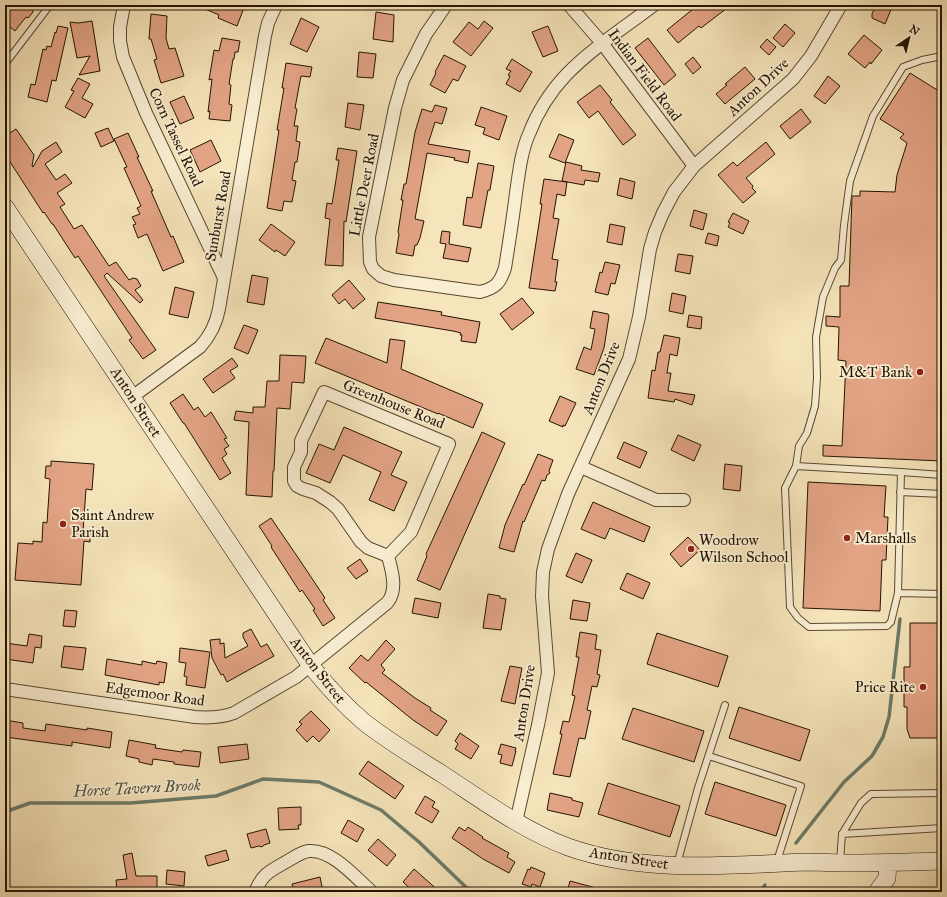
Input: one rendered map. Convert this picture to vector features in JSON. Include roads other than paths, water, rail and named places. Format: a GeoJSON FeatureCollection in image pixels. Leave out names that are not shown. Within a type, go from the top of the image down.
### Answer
{"type":"FeatureCollection","features":[{"type":"Feature","properties":{"kind":"street","name":"Corn Tassel Road"},"geometry":{"type":"LineString","coordinates":[[124,5],[120,27],[120,41],[123,57],[146,113],[224,278]]}},
{"type":"Feature","properties":{"kind":"street","name":"Sunburst Road"},"geometry":{"type":"LineString","coordinates":[[132,397],[200,347],[208,339],[217,320],[265,36],[268,23],[276,5]]}},
{"type":"Feature","properties":{"kind":"street","name":"Little Deer Road"},"geometry":{"type":"LineString","coordinates":[[446,5],[426,34],[403,80],[395,108],[369,237],[370,262],[373,269],[381,276],[394,280],[480,292],[489,290],[496,285],[502,278],[505,268],[520,170],[528,135],[535,120],[557,85],[602,43]]}},
{"type":"Feature","properties":{"kind":"street","name":"Indian Field Road"},"geometry":{"type":"LineString","coordinates":[[569,5],[602,43],[694,166]]}},
{"type":"Feature","properties":{"kind":"street"},"geometry":{"type":"LineString","coordinates":[[602,43],[654,5]]}},
{"type":"Feature","properties":{"kind":"street","name":"Anton Drive"},"geometry":{"type":"LineString","coordinates":[[516,822],[548,673],[542,596],[543,572],[548,549],[557,521],[629,359],[639,317],[650,249],[655,232],[674,192],[694,166],[793,79],[811,56],[841,5]]}},
{"type":"Feature","properties":{"kind":"street","name":"Anton Street"},"geometry":{"type":"LineString","coordinates":[[5,207],[311,666],[328,688],[345,705],[384,737],[516,822],[543,837],[569,847],[607,858],[644,863],[676,865],[942,861]]}},
{"type":"Feature","properties":{"kind":"street","name":"Greenhouse Road"},"geometry":{"type":"LineString","coordinates":[[324,392],[449,444],[411,532],[388,556],[368,548],[361,542],[338,509],[330,502],[316,493],[303,489],[294,482],[294,467],[301,452],[301,440],[324,392]]}},
{"type":"Feature","properties":{"kind":"street"},"geometry":{"type":"LineString","coordinates":[[581,468],[656,500],[684,500]]}},
{"type":"Feature","properties":{"kind":"street"},"geometry":{"type":"LineString","coordinates":[[311,666],[326,652],[379,611],[391,598],[393,589],[392,572],[388,556]]}},
{"type":"Feature","properties":{"kind":"street","name":"Edgemoor Road"},"geometry":{"type":"LineString","coordinates":[[5,689],[195,717],[216,718],[234,713],[296,677],[311,666]]}},
{"type":"Feature","properties":{"kind":"street"},"geometry":{"type":"LineString","coordinates":[[255,892],[260,881],[271,870],[309,851],[320,852],[331,856],[372,892]]}},
{"type":"Feature","properties":{"kind":"street"},"geometry":{"type":"LineString","coordinates":[[877,892],[887,878],[888,863]]}},
{"type":"Feature","properties":{"kind":"lane"},"geometry":{"type":"LineString","coordinates":[[5,64],[50,5]]}},
{"type":"Feature","properties":{"kind":"lane"},"geometry":{"type":"LineString","coordinates":[[901,472],[898,593],[891,622],[887,626],[809,627],[798,618],[790,608],[785,488],[796,466],[799,446],[807,434],[815,406],[817,378],[816,337],[823,297],[835,268],[841,260],[850,181],[873,116],[903,68],[922,60],[942,56]]}},
{"type":"Feature","properties":{"kind":"lane"},"geometry":{"type":"LineString","coordinates":[[796,466],[942,475]]}},
{"type":"Feature","properties":{"kind":"lane"},"geometry":{"type":"LineString","coordinates":[[900,492],[942,494]]}},
{"type":"Feature","properties":{"kind":"lane"},"geometry":{"type":"LineString","coordinates":[[898,593],[942,594]]}},
{"type":"Feature","properties":{"kind":"lane"},"geometry":{"type":"LineString","coordinates":[[676,865],[725,705]]}},
{"type":"Feature","properties":{"kind":"lane"},"geometry":{"type":"LineString","coordinates":[[709,756],[801,786],[777,864]]}},
{"type":"Feature","properties":{"kind":"lane"},"geometry":{"type":"LineString","coordinates":[[840,863],[842,834],[857,809],[871,794],[942,792]]}},
{"type":"Feature","properties":{"kind":"lane"},"geometry":{"type":"LineString","coordinates":[[842,834],[942,828]]}},
{"type":"Feature","properties":{"kind":"waterway","name":"Horse Tavern Brook"},"geometry":{"type":"LineString","coordinates":[[796,843],[844,782],[872,756],[883,737],[889,717],[900,619]]}},
{"type":"Feature","properties":{"kind":"waterway","name":"Horse Tavern Brook"},"geometry":{"type":"LineString","coordinates":[[5,812],[30,803],[131,803],[216,796],[263,779],[319,782],[381,810],[419,842],[471,892]]}},
{"type":"Feature","properties":{"kind":"waterway","name":"Horse Tavern Brook"},"geometry":{"type":"LineString","coordinates":[[760,892],[765,885]]}},
{"type":"Feature","properties":{"kind":"place","name":"M&T Bank"},"geometry":{"type":"Point","coordinates":[920,372]}},
{"type":"Feature","properties":{"kind":"place","name":"Saint Andrew Parish"},"geometry":{"type":"Point","coordinates":[63,524]}},
{"type":"Feature","properties":{"kind":"place","name":"Marshalls"},"geometry":{"type":"Point","coordinates":[847,538]}},
{"type":"Feature","properties":{"kind":"place","name":"Woodrow Wilson School"},"geometry":{"type":"Point","coordinates":[691,549]}},
{"type":"Feature","properties":{"kind":"place","name":"Price Rite"},"geometry":{"type":"Point","coordinates":[923,687]}}]}
